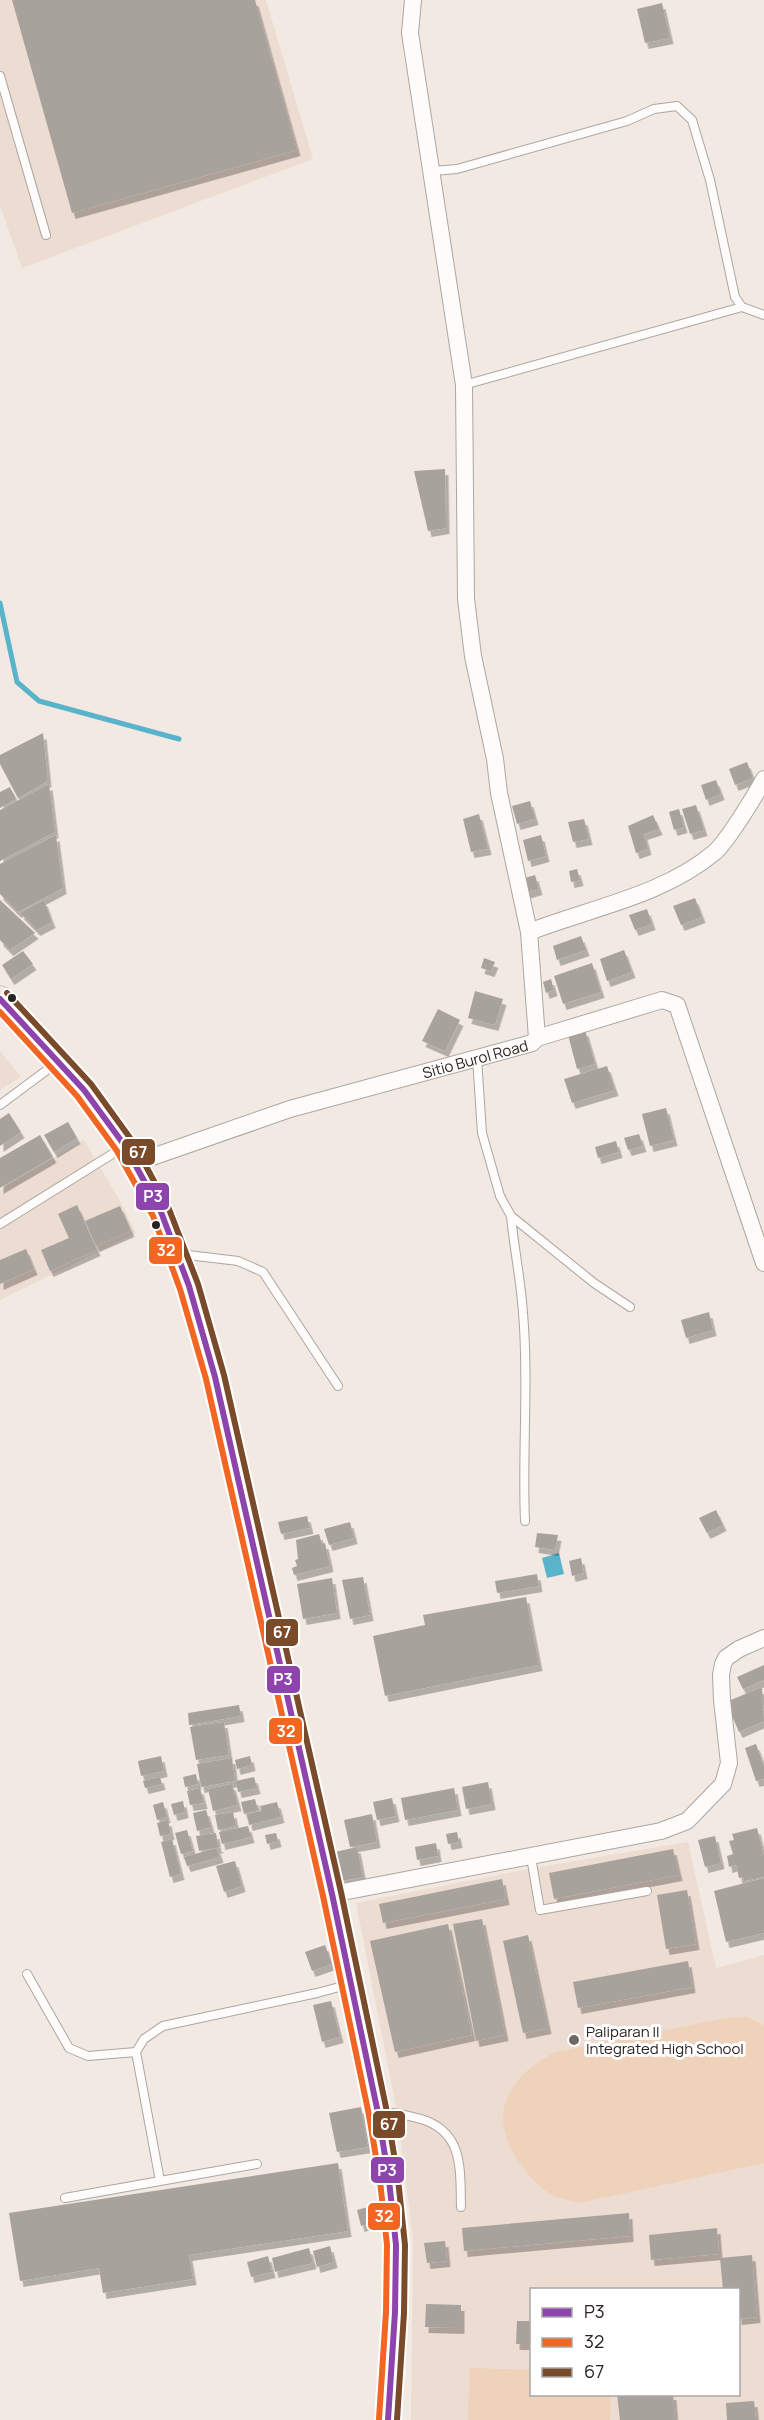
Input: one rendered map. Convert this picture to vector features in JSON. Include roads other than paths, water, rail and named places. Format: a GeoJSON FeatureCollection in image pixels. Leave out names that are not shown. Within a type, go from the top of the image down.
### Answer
{"type":"FeatureCollection","features":[{"type":"Feature","properties":{"kind":"main road"},"geometry":{"type":"LineString","coordinates":[[0,999],[84,1090],[130,1154],[161,1212],[189,1286],[215,1377],[332,1894],[378,2113],[389,2180],[396,2245],[395,2312],[388,2420]]}},
{"type":"Feature","properties":{"kind":"street","name":"Sitio Burol Road"},"geometry":{"type":"LineString","coordinates":[[130,1154],[532,1043],[537,1038],[529,932],[499,793],[495,759],[473,656],[467,610],[464,385],[433,171],[410,33],[413,0]]}},
{"type":"Feature","properties":{"kind":"street"},"geometry":{"type":"LineString","coordinates":[[529,932],[646,891],[677,876],[716,851],[756,795],[764,779]]}},
{"type":"Feature","properties":{"kind":"street"},"geometry":{"type":"LineString","coordinates":[[537,1038],[662,1000],[677,1005],[764,1263]]}},
{"type":"Feature","properties":{"kind":"street"},"geometry":{"type":"LineString","coordinates":[[332,1894],[661,1831],[687,1821],[723,1784],[729,1763],[722,1700],[723,1664],[726,1658],[739,1649],[764,1638]]}},
{"type":"Feature","properties":{"kind":"lane"},"geometry":{"type":"LineString","coordinates":[[0,76],[46,235]]}},
{"type":"Feature","properties":{"kind":"lane"},"geometry":{"type":"LineString","coordinates":[[433,171],[457,169],[627,121],[654,109],[677,106],[692,120],[710,180],[735,297],[742,307],[764,315]]}},
{"type":"Feature","properties":{"kind":"lane"},"geometry":{"type":"LineString","coordinates":[[464,385],[742,307]]}},
{"type":"Feature","properties":{"kind":"lane"},"geometry":{"type":"LineString","coordinates":[[477,1058],[482,1133],[500,1196],[511,1216],[523,1311],[526,1378],[522,1468],[525,1521]]}},
{"type":"Feature","properties":{"kind":"lane"},"geometry":{"type":"LineString","coordinates":[[0,1105],[59,1061]]}},
{"type":"Feature","properties":{"kind":"lane"},"geometry":{"type":"LineString","coordinates":[[0,1224],[130,1154]]}},
{"type":"Feature","properties":{"kind":"lane"},"geometry":{"type":"LineString","coordinates":[[511,1216],[594,1283],[630,1307]]}},
{"type":"Feature","properties":{"kind":"lane"},"geometry":{"type":"LineString","coordinates":[[177,1254],[238,1261],[262,1272],[338,1386]]}},
{"type":"Feature","properties":{"kind":"lane"},"geometry":{"type":"LineString","coordinates":[[531,1857],[540,1910],[647,1891]]}},
{"type":"Feature","properties":{"kind":"lane"},"geometry":{"type":"LineString","coordinates":[[27,1974],[69,2048],[88,2056],[136,2052]]}},
{"type":"Feature","properties":{"kind":"lane"},"geometry":{"type":"LineString","coordinates":[[160,2181],[136,2052],[144,2039],[163,2026],[317,1993],[351,1983]]}},
{"type":"Feature","properties":{"kind":"lane"},"geometry":{"type":"LineString","coordinates":[[378,2113],[397,2112],[432,2122],[442,2128],[454,2146],[459,2163],[461,2207]]}},
{"type":"Feature","properties":{"kind":"lane"},"geometry":{"type":"LineString","coordinates":[[65,2198],[257,2164]]}},
{"type":"Feature","properties":{"kind":"water"},"geometry":{"type":"Polygon","coordinates":[[[559,1553],[564,1574],[547,1578],[542,1558],[559,1553]]]}},
{"type":"Feature","properties":{"kind":"waterway"},"geometry":{"type":"LineString","coordinates":[[0,603],[17,682],[39,701],[179,739]]}},
{"type":"Feature","properties":{"kind":"place","name":"Paliparan II Integrated High School"},"geometry":{"type":"Point","coordinates":[574,2040]}}]}
